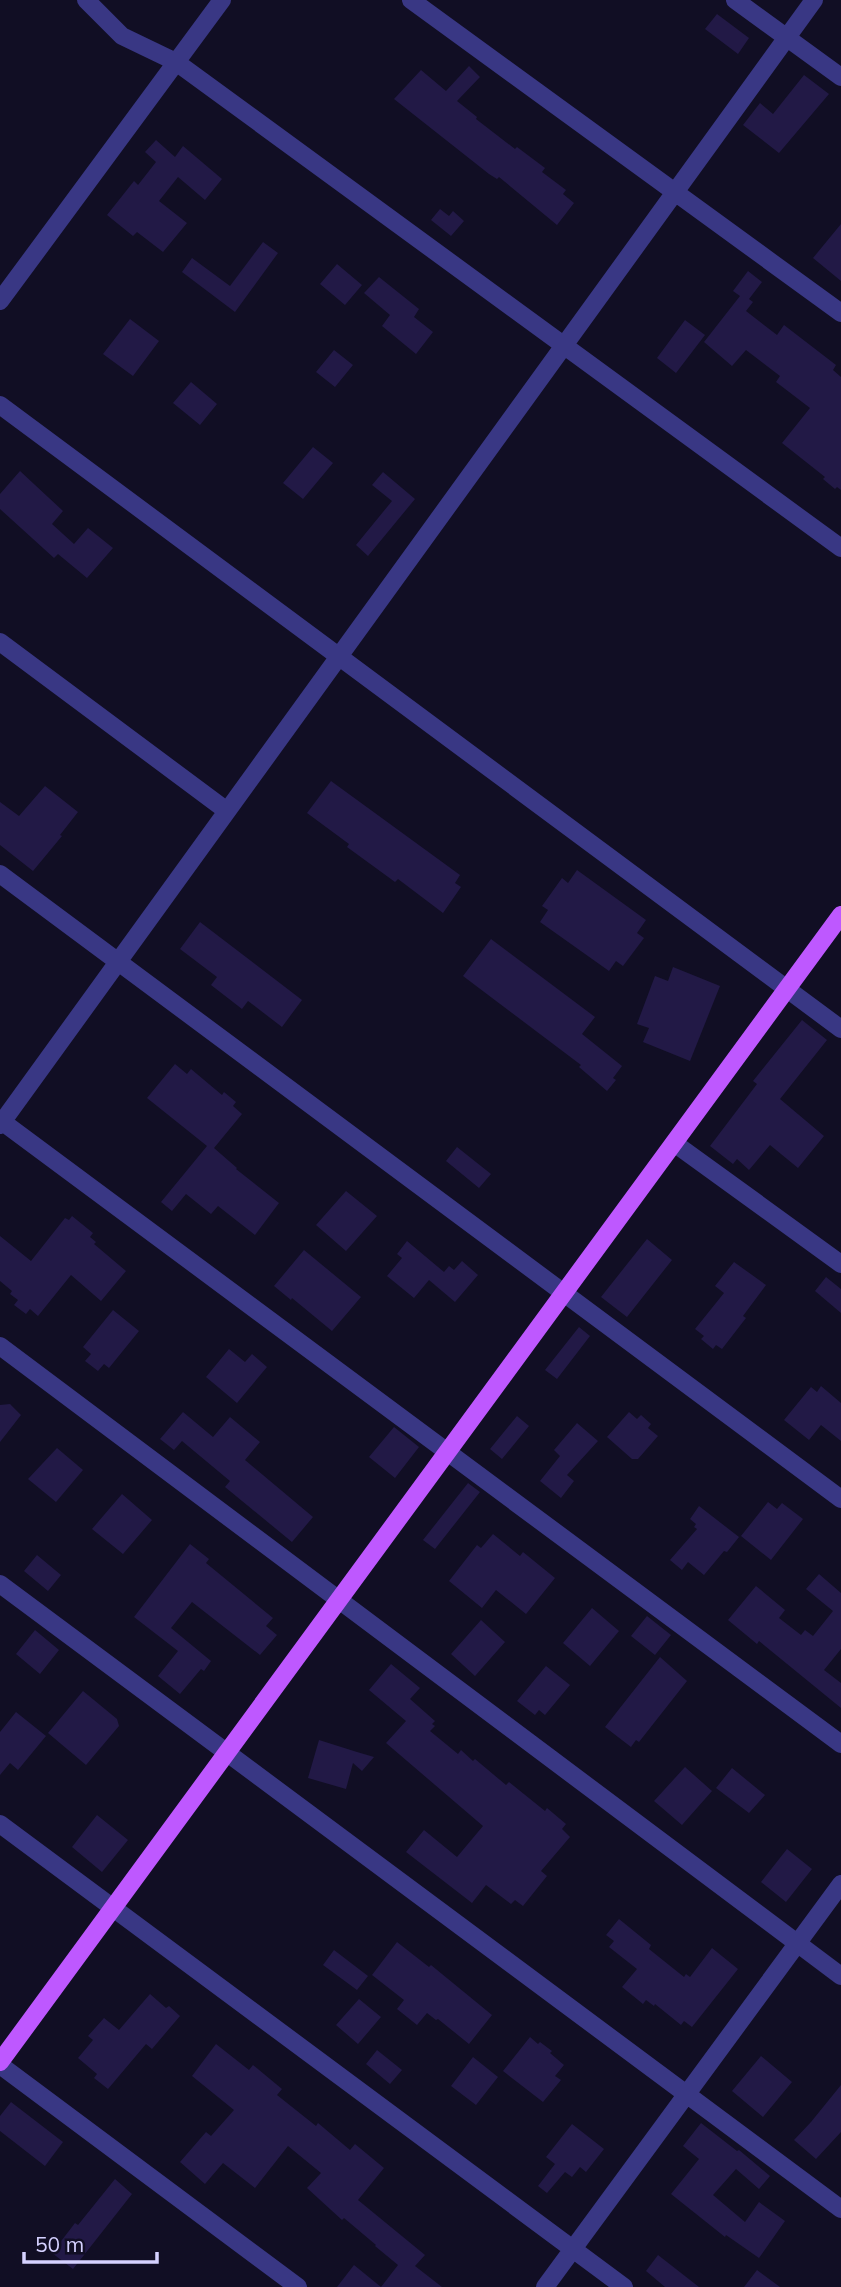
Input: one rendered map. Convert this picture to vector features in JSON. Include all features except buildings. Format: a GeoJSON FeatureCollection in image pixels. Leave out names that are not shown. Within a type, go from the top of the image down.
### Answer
{"type":"FeatureCollection","features":[{"type":"Feature","properties":{"kind":"main road"},"geometry":{"type":"LineString","coordinates":[[0,2064],[841,915]]}},
{"type":"Feature","properties":{"kind":"street"},"geometry":{"type":"LineString","coordinates":[[86,0],[122,36],[176,62],[841,548]]}},
{"type":"Feature","properties":{"kind":"street"},"geometry":{"type":"LineString","coordinates":[[0,301],[222,0]]}},
{"type":"Feature","properties":{"kind":"street"},"geometry":{"type":"LineString","coordinates":[[411,0],[841,313]]}},
{"type":"Feature","properties":{"kind":"street"},"geometry":{"type":"LineString","coordinates":[[735,0],[841,77]]}},
{"type":"Feature","properties":{"kind":"street"},"geometry":{"type":"LineString","coordinates":[[814,0],[1,1122],[841,1744]]}},
{"type":"Feature","properties":{"kind":"street"},"geometry":{"type":"LineString","coordinates":[[0,405],[841,1029]]}},
{"type":"Feature","properties":{"kind":"street"},"geometry":{"type":"LineString","coordinates":[[0,642],[227,811]]}},
{"type":"Feature","properties":{"kind":"street"},"geometry":{"type":"LineString","coordinates":[[0,874],[841,1499]]}},
{"type":"Feature","properties":{"kind":"street"},"geometry":{"type":"LineString","coordinates":[[674,1143],[841,1264]]}},
{"type":"Feature","properties":{"kind":"street"},"geometry":{"type":"LineString","coordinates":[[0,1346],[841,1976]]}},
{"type":"Feature","properties":{"kind":"street"},"geometry":{"type":"LineString","coordinates":[[0,1584],[841,2210]]}},
{"type":"Feature","properties":{"kind":"street"},"geometry":{"type":"LineString","coordinates":[[0,1824],[624,2287]]}},
{"type":"Feature","properties":{"kind":"street"},"geometry":{"type":"LineString","coordinates":[[545,2287],[841,1884]]}},
{"type":"Feature","properties":{"kind":"street"},"geometry":{"type":"LineString","coordinates":[[0,2064],[299,2287]]}}]}
